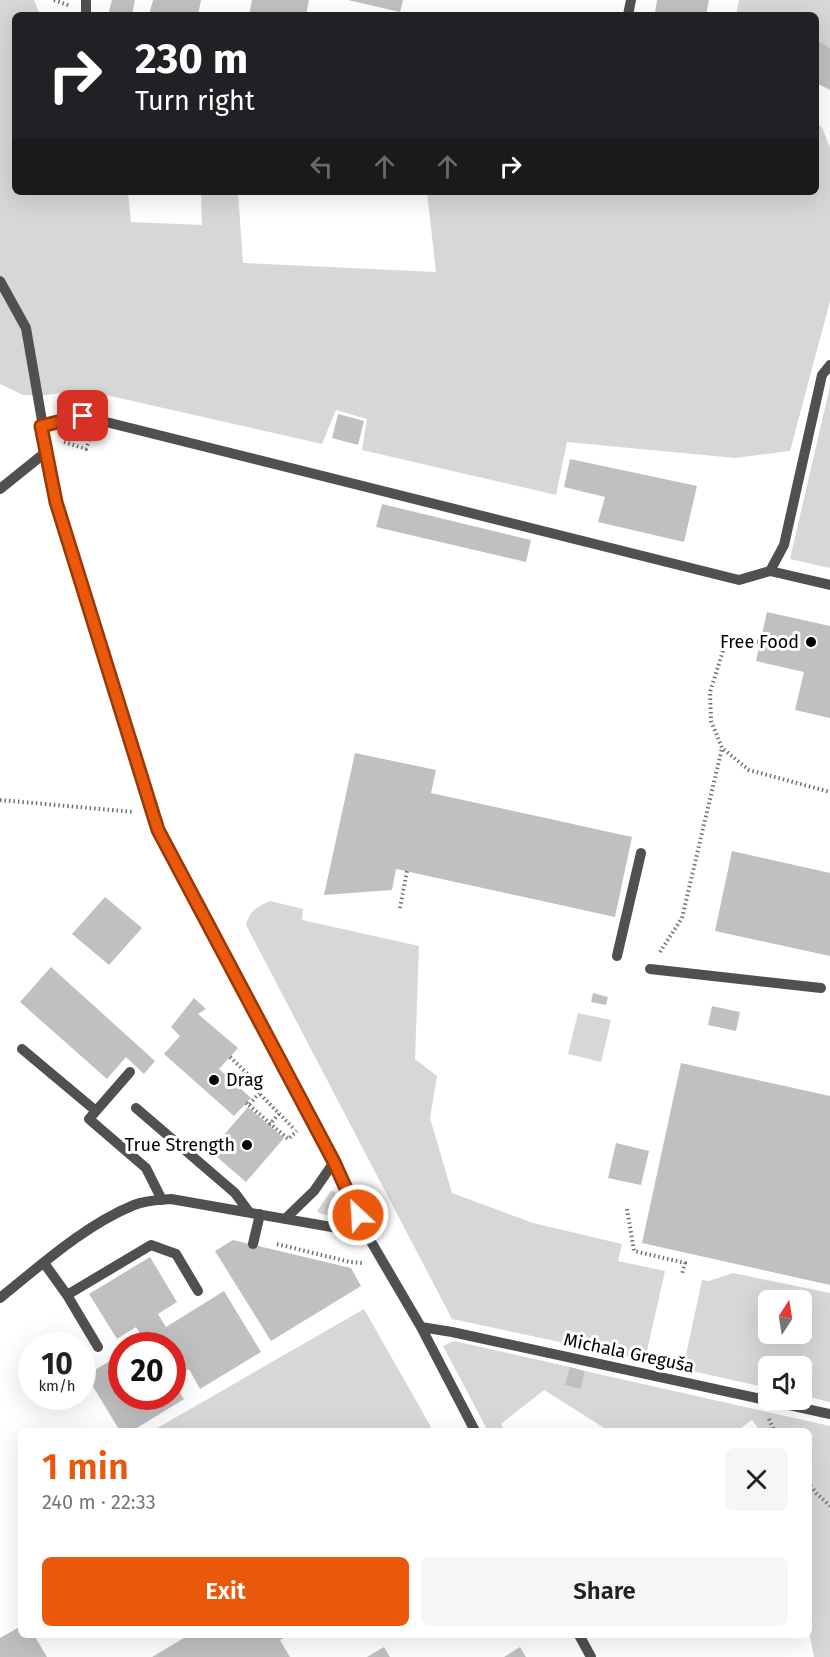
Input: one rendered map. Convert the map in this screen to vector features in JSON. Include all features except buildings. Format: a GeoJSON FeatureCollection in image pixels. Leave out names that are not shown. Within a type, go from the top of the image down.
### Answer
{"type":"FeatureCollection","features":[{"type":"Feature","properties":{"kind":"lane"},"geometry":{"type":"LineString","coordinates":[[0,281],[26,328],[56,502],[158,830],[334,1162],[366,1233],[421,1327],[473,1428]]}},
{"type":"Feature","properties":{"kind":"lane"},"geometry":{"type":"LineString","coordinates":[[770,571],[784,545],[822,375],[830,365]]}},
{"type":"Feature","properties":{"kind":"lane"},"geometry":{"type":"LineString","coordinates":[[42,431],[83,416],[739,580],[770,571],[830,585]]}},
{"type":"Feature","properties":{"kind":"lane"},"geometry":{"type":"LineString","coordinates":[[0,489],[46,452]]}},
{"type":"Feature","properties":{"kind":"lane"},"geometry":{"type":"LineString","coordinates":[[617,956],[641,853]]}},
{"type":"Feature","properties":{"kind":"lane"},"geometry":{"type":"LineString","coordinates":[[650,969],[820,988]]}},
{"type":"Feature","properties":{"kind":"lane"},"geometry":{"type":"LineString","coordinates":[[22,1049],[96,1111]]}},
{"type":"Feature","properties":{"kind":"lane"},"geometry":{"type":"LineString","coordinates":[[130,1072],[88,1119],[146,1168],[162,1200]]}},
{"type":"Feature","properties":{"kind":"lane"},"geometry":{"type":"LineString","coordinates":[[136,1108],[255,1213],[253,1244]]}},
{"type":"Feature","properties":{"kind":"lane"},"geometry":{"type":"LineString","coordinates":[[285,1219],[314,1191],[334,1162]]}},
{"type":"Feature","properties":{"kind":"lane"},"geometry":{"type":"LineString","coordinates":[[0,1298],[80,1236],[135,1205],[162,1200],[171,1199],[366,1233]]}},
{"type":"Feature","properties":{"kind":"lane"},"geometry":{"type":"LineString","coordinates":[[67,1295],[151,1245],[176,1254],[198,1291]]}},
{"type":"Feature","properties":{"kind":"lane"},"geometry":{"type":"LineString","coordinates":[[44,1263],[99,1347]]}},
{"type":"Feature","properties":{"kind":"lane","name":"Michala Greguša"},"geometry":{"type":"LineString","coordinates":[[421,1327],[830,1414]]}},
{"type":"Feature","properties":{"kind":"lane"},"geometry":{"type":"LineString","coordinates":[[581,1638],[591,1657]]}},
{"type":"Feature","properties":{"kind":"path"},"geometry":{"type":"LineString","coordinates":[[42,431],[86,449],[98,420]]}},
{"type":"Feature","properties":{"kind":"path"},"geometry":{"type":"LineString","coordinates":[[726,637],[760,642]]}},
{"type":"Feature","properties":{"kind":"path"},"geometry":{"type":"LineString","coordinates":[[723,651],[710,692],[711,721],[722,748],[749,770],[830,792]]}},
{"type":"Feature","properties":{"kind":"path"},"geometry":{"type":"LineString","coordinates":[[650,969],[682,918],[722,748]]}},
{"type":"Feature","properties":{"kind":"path"},"geometry":{"type":"LineString","coordinates":[[0,800],[152,813]]}},
{"type":"Feature","properties":{"kind":"path"},"geometry":{"type":"LineString","coordinates":[[400,908],[407,872]]}},
{"type":"Feature","properties":{"kind":"path"},"geometry":{"type":"LineString","coordinates":[[230,1057],[257,1083],[259,1093],[297,1131]]}},
{"type":"Feature","properties":{"kind":"path"},"geometry":{"type":"LineString","coordinates":[[259,1093],[248,1104],[288,1138],[297,1131],[316,1130]]}},
{"type":"Feature","properties":{"kind":"path"},"geometry":{"type":"LineString","coordinates":[[270,1124],[279,1114]]}},
{"type":"Feature","properties":{"kind":"path"},"geometry":{"type":"LineString","coordinates":[[627,1209],[634,1251],[686,1263],[682,1274]]}},
{"type":"Feature","properties":{"kind":"path"},"geometry":{"type":"LineString","coordinates":[[278,1244],[350,1262],[363,1263]]}},
{"type":"Feature","properties":{"kind":"path"},"geometry":{"type":"LineString","coordinates":[[812,1488],[830,1506]]}},
{"type":"Feature","properties":{"kind":"shaded area"},"geometry":{"type":"Polygon","coordinates":[[[0,0],[34,0],[39,12],[12,12],[12,195],[128,195],[131,222],[202,225],[201,195],[238,195],[243,263],[436,272],[427,195],[819,195],[819,125],[822,127],[830,148],[830,301],[790,451],[735,458],[567,442],[556,495],[362,450],[367,419],[336,410],[322,444],[84,390],[47,395],[23,395],[0,384],[0,0]]]}},
{"type":"Feature","properties":{"kind":"shaded area"},"geometry":{"type":"Polygon","coordinates":[[[739,0],[830,0],[830,48],[819,43],[819,12],[737,12],[739,0]]]}},
{"type":"Feature","properties":{"kind":"shaded area"},"geometry":{"type":"Polygon","coordinates":[[[830,386],[830,568],[790,559],[830,386]]]}},
{"type":"Feature","properties":{"kind":"shaded area"},"geometry":{"type":"Polygon","coordinates":[[[270,901],[303,909],[302,920],[419,946],[415,1059],[437,1076],[430,1118],[452,1193],[533,1223],[622,1244],[618,1261],[665,1271],[645,1360],[452,1319],[246,925],[255,910],[270,901]]]}},
{"type":"Feature","properties":{"kind":"shaded area"},"geometry":{"type":"Polygon","coordinates":[[[578,1013],[611,1020],[601,1062],[568,1054],[578,1013]]]}},
{"type":"Feature","properties":{"kind":"shaded area"},"geometry":{"type":"Polygon","coordinates":[[[331,1191],[335,1192],[345,1215],[343,1219],[317,1211],[331,1191]]]}},
{"type":"Feature","properties":{"kind":"shaded area"},"geometry":{"type":"Polygon","coordinates":[[[733,1273],[830,1293],[830,1402],[812,1398],[812,1356],[758,1356],[758,1386],[683,1369],[702,1280],[709,1281],[733,1273]]]}},
{"type":"Feature","properties":{"kind":"shaded area"},"geometry":{"type":"Polygon","coordinates":[[[364,1309],[431,1427],[429,1428],[157,1428],[364,1309]]]}},
{"type":"Feature","properties":{"kind":"shaded area"},"geometry":{"type":"Polygon","coordinates":[[[454,1341],[570,1367],[566,1385],[581,1388],[585,1371],[830,1426],[830,1657],[814,1657],[810,1638],[812,1428],[758,1428],[752,1420],[741,1428],[604,1428],[544,1390],[501,1424],[503,1428],[486,1428],[443,1346],[454,1341]]]}},
{"type":"Feature","properties":{"kind":"place","name":"Free Food"},"geometry":{"type":"Point","coordinates":[811,642]}},
{"type":"Feature","properties":{"kind":"place","name":"Drag"},"geometry":{"type":"Point","coordinates":[214,1080]}},
{"type":"Feature","properties":{"kind":"place","name":"True Strength"},"geometry":{"type":"Point","coordinates":[247,1145]}},
{"type":"Feature","properties":{"kind":"route"},"geometry":{"type":"LineString","coordinates":[[83,416],[41,426],[56,502],[82,593],[158,830],[334,1162],[358,1215]]}}]}
